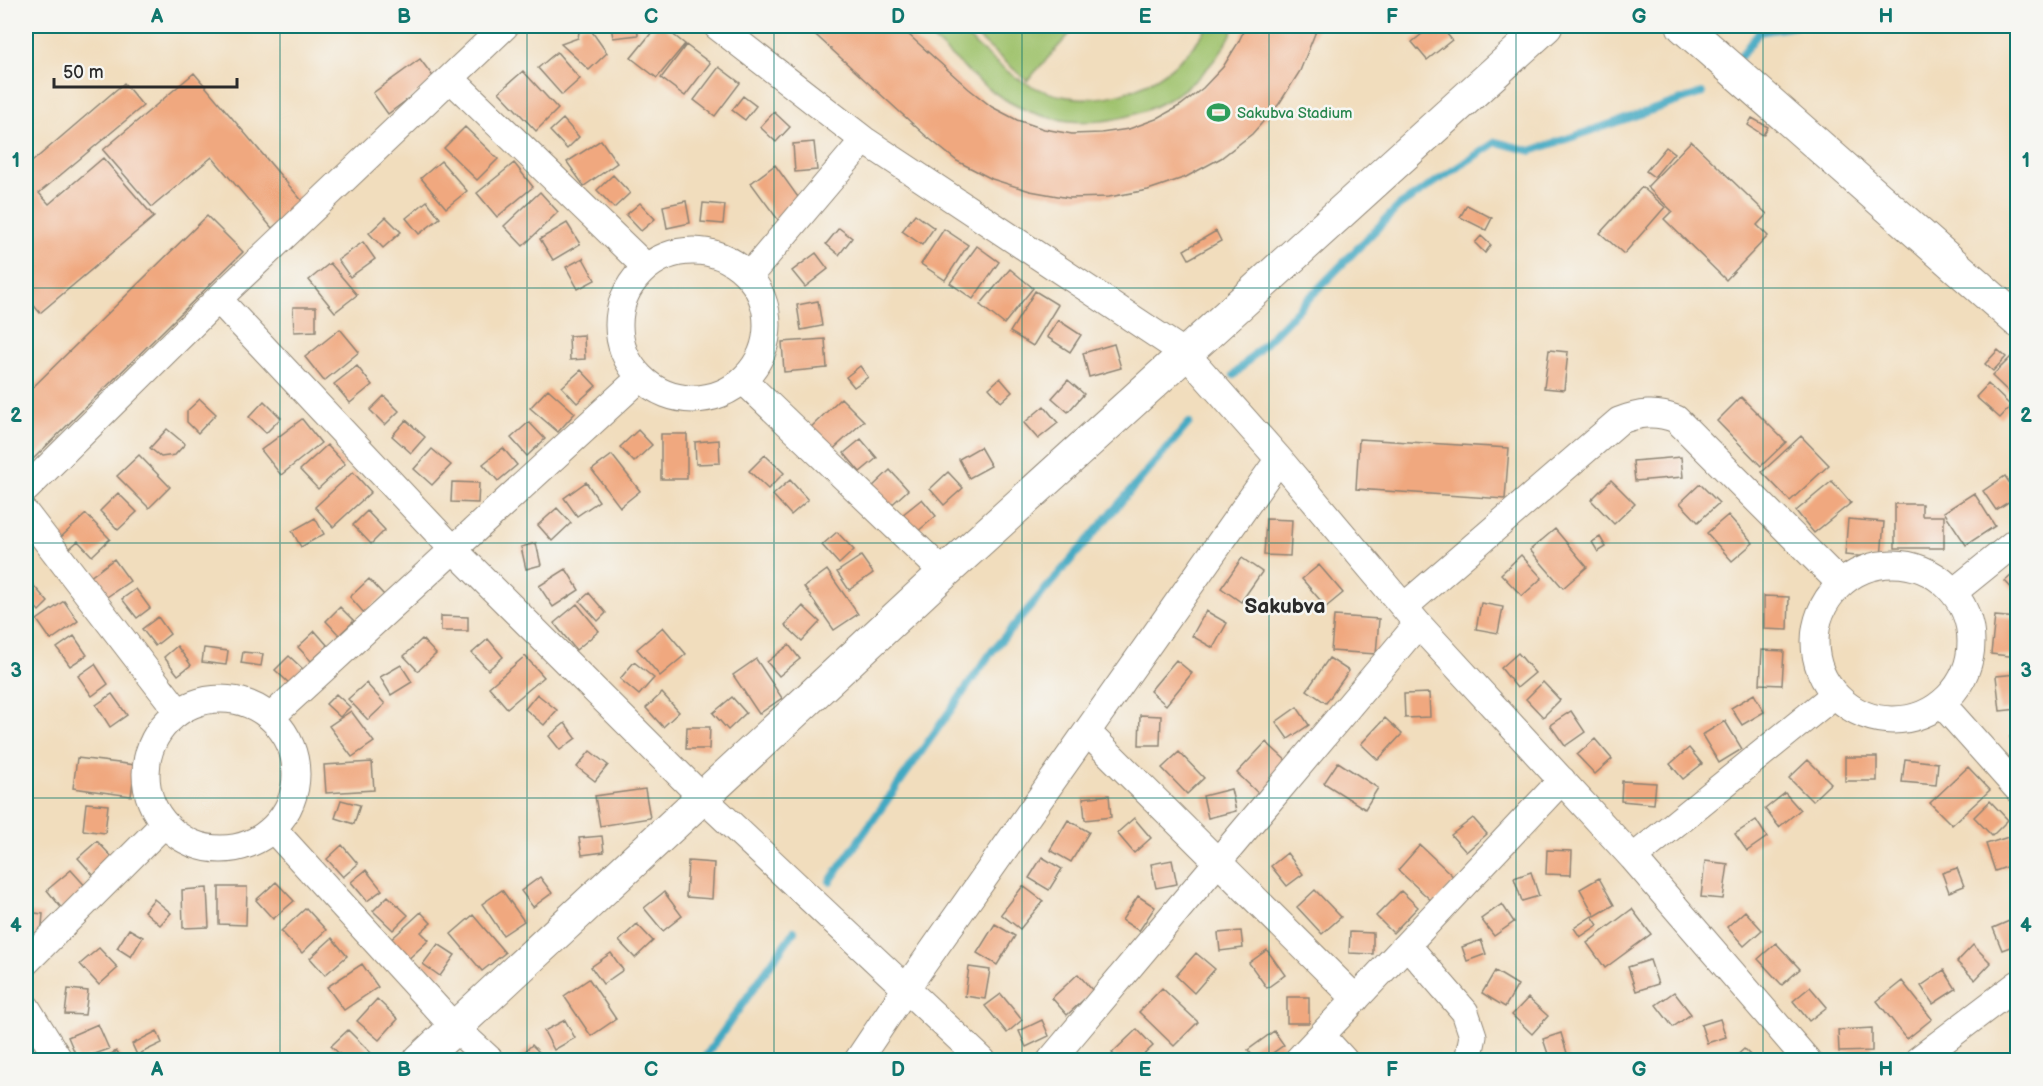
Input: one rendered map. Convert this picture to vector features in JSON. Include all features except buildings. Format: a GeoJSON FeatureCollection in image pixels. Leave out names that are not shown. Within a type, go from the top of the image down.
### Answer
{"type":"FeatureCollection","features":[{"type":"Feature","properties":{"kind":"street"},"geometry":{"type":"LineString","coordinates":[[26,489],[218,299],[505,26]]}},
{"type":"Feature","properties":{"kind":"street"},"geometry":{"type":"LineString","coordinates":[[717,26],[864,140],[1186,354],[1412,615],[1633,858],[1807,1060]]}},
{"type":"Feature","properties":{"kind":"street"},"geometry":{"type":"LineString","coordinates":[[420,1060],[944,573],[1546,26]]}},
{"type":"Feature","properties":{"kind":"street"},"geometry":{"type":"LineString","coordinates":[[1683,26],[2018,321]]}},
{"type":"Feature","properties":{"kind":"street"},"geometry":{"type":"LineString","coordinates":[[451,79],[646,267]]}},
{"type":"Feature","properties":{"kind":"street"},"geometry":{"type":"LineString","coordinates":[[749,276],[864,140]]}},
{"type":"Feature","properties":{"kind":"street"},"geometry":{"type":"LineString","coordinates":[[688,251],[711,253],[732,261],[749,276],[761,295],[767,317],[766,340],[758,362],[743,380],[724,392],[702,399],[680,398],[658,391],[640,378],[625,357],[618,333],[620,309],[626,293],[629,286],[646,267],[665,256],[688,251]]}},
{"type":"Feature","properties":{"kind":"street"},"geometry":{"type":"LineString","coordinates":[[218,299],[454,550],[702,797],[982,1060]]}},
{"type":"Feature","properties":{"kind":"street"},"geometry":{"type":"LineString","coordinates":[[271,717],[640,378]]}},
{"type":"Feature","properties":{"kind":"street"},"geometry":{"type":"LineString","coordinates":[[743,380],[944,573]]}},
{"type":"Feature","properties":{"kind":"street"},"geometry":{"type":"LineString","coordinates":[[1051,1060],[1218,862],[1412,615],[1619,421],[1636,414],[1649,413],[1663,414],[1677,419],[1840,583]]}},
{"type":"Feature","properties":{"kind":"street"},"geometry":{"type":"LineString","coordinates":[[858,1060],[1279,459]]}},
{"type":"Feature","properties":{"kind":"street"},"geometry":{"type":"LineString","coordinates":[[26,514],[177,710]]}},
{"type":"Feature","properties":{"kind":"street"},"geometry":{"type":"LineString","coordinates":[[1955,591],[2018,540]]}},
{"type":"Feature","properties":{"kind":"street"},"geometry":{"type":"LineString","coordinates":[[1900,564],[1923,569],[1955,591],[1969,619],[1972,642],[1969,666],[1958,686],[1942,704],[1922,715],[1900,721],[1876,719],[1855,711],[1834,695],[1820,673],[1814,645],[1818,617],[1832,591],[1840,583],[1877,565],[1900,564]]}},
{"type":"Feature","properties":{"kind":"street"},"geometry":{"type":"LineString","coordinates":[[1633,858],[1834,695]]}},
{"type":"Feature","properties":{"kind":"street"},"geometry":{"type":"LineString","coordinates":[[211,699],[232,699],[253,705],[271,717],[287,736],[296,760],[296,785],[288,809],[273,829],[253,842],[229,849],[205,848],[183,839],[164,824],[151,804],[145,780],[147,756],[156,734],[177,710],[211,699]]}},
{"type":"Feature","properties":{"kind":"street"},"geometry":{"type":"LineString","coordinates":[[1942,704],[2018,789]]}},
{"type":"Feature","properties":{"kind":"street"},"geometry":{"type":"LineString","coordinates":[[1087,732],[1356,999]]}},
{"type":"Feature","properties":{"kind":"street"},"geometry":{"type":"LineString","coordinates":[[1299,1060],[1562,780]]}},
{"type":"Feature","properties":{"kind":"street"},"geometry":{"type":"LineString","coordinates":[[26,962],[164,824]]}},
{"type":"Feature","properties":{"kind":"street"},"geometry":{"type":"LineString","coordinates":[[273,829],[456,1028],[490,1060]]}},
{"type":"Feature","properties":{"kind":"street"},"geometry":{"type":"LineString","coordinates":[[1407,945],[1465,1012],[1473,1036],[1468,1060]]}},
{"type":"Feature","properties":{"kind":"street"},"geometry":{"type":"LineString","coordinates":[[1917,1060],[2018,984]]}},
{"type":"Feature","properties":{"kind":"street"},"geometry":{"type":"LineString","coordinates":[[26,1007],[59,1060]]}},
{"type":"Feature","properties":{"kind":"street"},"geometry":{"type":"LineString","coordinates":[[1322,1036],[1344,1060]]}},
{"type":"Feature","properties":{"kind":"green space"},"geometry":{"type":"Polygon","coordinates":[[[918,26],[955,26],[1006,71],[1040,90],[1068,97],[1095,98],[1122,93],[1147,83],[1170,69],[1191,49],[1208,26],[1235,26],[1217,56],[1194,82],[1165,101],[1134,114],[1101,121],[1067,121],[1033,113],[1001,97],[969,72],[918,26]]]}},
{"type":"Feature","properties":{"kind":"green space"},"geometry":{"type":"Polygon","coordinates":[[[965,26],[1077,26],[1027,81],[965,26]]]}},
{"type":"Feature","properties":{"kind":"waterway"},"geometry":{"type":"LineString","coordinates":[[1741,56],[1759,32],[1795,26]]}},
{"type":"Feature","properties":{"kind":"waterway"},"geometry":{"type":"LineString","coordinates":[[1234,375],[1399,206],[1496,142],[1531,151],[1702,93]]}},
{"type":"Feature","properties":{"kind":"waterway"},"geometry":{"type":"LineString","coordinates":[[830,881],[993,650],[1189,423]]}},
{"type":"Feature","properties":{"kind":"waterway"},"geometry":{"type":"LineString","coordinates":[[703,1060],[794,931]]}},
{"type":"Feature","properties":{"kind":"place","name":"Sakubva Stadium"},"geometry":{"type":"Point","coordinates":[1219,113]}},
{"type":"Feature","properties":{"kind":"district","name":"Sakubva"},"geometry":{"type":"Point","coordinates":[1285,606]}}]}
